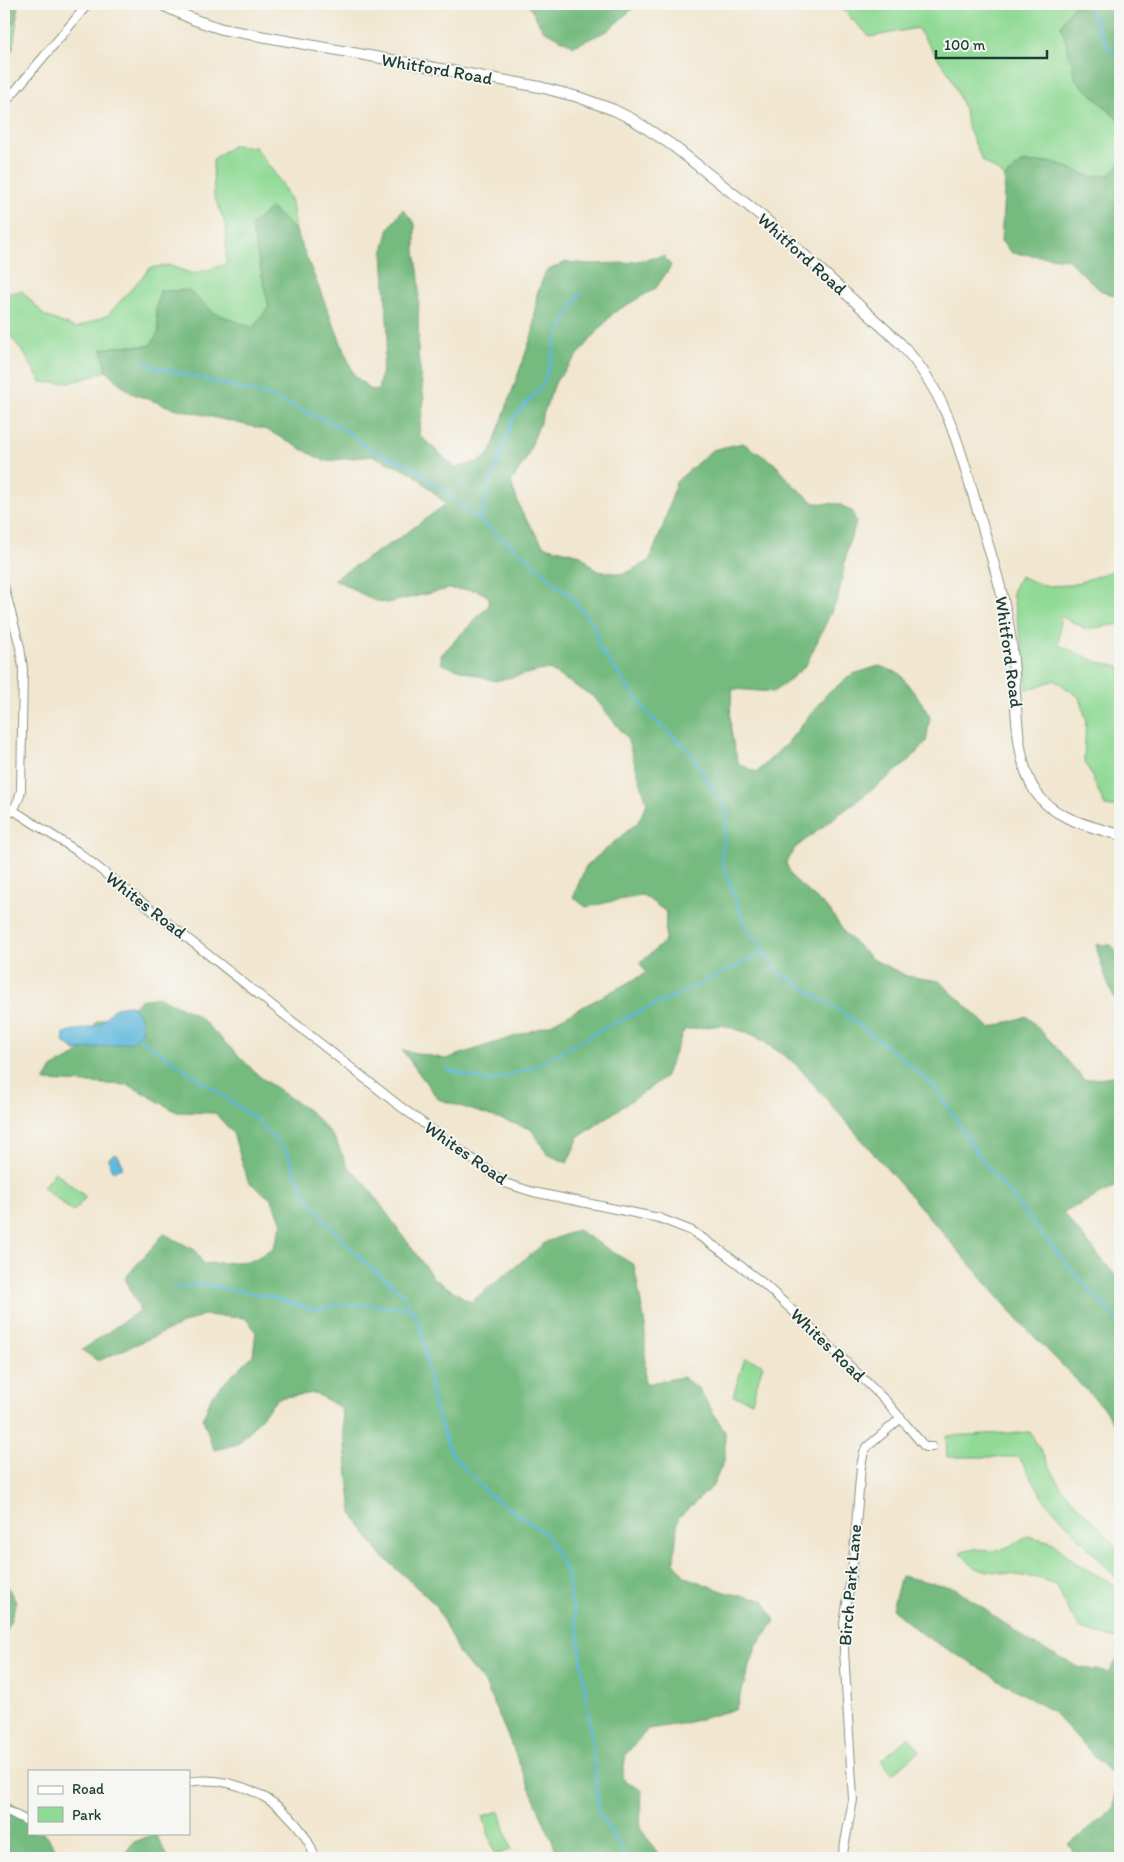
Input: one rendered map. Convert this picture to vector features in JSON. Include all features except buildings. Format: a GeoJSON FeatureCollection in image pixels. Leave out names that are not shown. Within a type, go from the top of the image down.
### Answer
{"type":"FeatureCollection","features":[{"type":"Feature","properties":{"kind":"main road","name":"Whitford Road"},"geometry":{"type":"LineString","coordinates":[[160,4],[195,20],[222,29],[540,87],[591,101],[632,119],[657,134],[775,227],[901,344],[920,366],[937,391],[956,438],[1003,599],[1012,646],[1020,744],[1026,773],[1042,800],[1055,810],[1082,824],[1120,835]]}},
{"type":"Feature","properties":{"kind":"street"},"geometry":{"type":"LineString","coordinates":[[4,104],[88,4]]}},
{"type":"Feature","properties":{"kind":"street"},"geometry":{"type":"LineString","coordinates":[[4,586],[20,647],[24,675],[21,790],[20,797],[13,810],[4,818]]}},
{"type":"Feature","properties":{"kind":"street","name":"Whites Road"},"geometry":{"type":"LineString","coordinates":[[13,810],[77,851],[397,1104],[506,1183],[533,1192],[665,1220],[692,1231],[720,1250],[764,1284],[886,1401],[925,1447],[932,1447]]}},
{"type":"Feature","properties":{"kind":"street","name":"Birch Park Lane"},"geometry":{"type":"LineString","coordinates":[[842,1858],[853,1800],[843,1631],[861,1466],[864,1452],[901,1418]]}},
{"type":"Feature","properties":{"kind":"street"},"geometry":{"type":"LineString","coordinates":[[190,1782],[212,1780],[228,1782],[244,1787],[274,1802],[295,1822],[305,1836],[315,1858]]}},
{"type":"Feature","properties":{"kind":"street"},"geometry":{"type":"LineString","coordinates":[[4,1809],[28,1821]]}},
{"type":"Feature","properties":{"kind":"green space"},"geometry":{"type":"Polygon","coordinates":[[[4,4],[18,4],[17,16],[4,37],[4,4]]]}},
{"type":"Feature","properties":{"kind":"green space"},"geometry":{"type":"Polygon","coordinates":[[[528,4],[638,4],[607,31],[574,46],[543,30],[528,4]]]}},
{"type":"Feature","properties":{"kind":"green space"},"geometry":{"type":"Polygon","coordinates":[[[843,4],[1113,4],[1076,80],[1120,121],[1120,163],[1112,174],[1091,177],[1054,162],[1021,163],[1005,177],[982,160],[967,125],[965,111],[950,75],[917,28],[870,37],[844,11],[843,4]]]}},
{"type":"Feature","properties":{"kind":"green space"},"geometry":{"type":"Polygon","coordinates":[[[1113,4],[1120,8],[1120,121],[1076,80],[1061,25],[1073,6],[1113,4]]]}},
{"type":"Feature","properties":{"kind":"green space"},"geometry":{"type":"Polygon","coordinates":[[[17,16],[13,49],[4,61],[4,37],[17,16]]]}},
{"type":"Feature","properties":{"kind":"green space"},"geometry":{"type":"Polygon","coordinates":[[[234,145],[255,147],[281,182],[292,203],[296,231],[271,208],[259,262],[269,307],[253,328],[214,313],[188,291],[160,291],[156,310],[159,332],[150,346],[121,346],[102,349],[106,371],[74,381],[59,383],[41,382],[25,355],[6,330],[4,322],[4,294],[22,291],[45,316],[76,328],[108,315],[150,268],[168,265],[193,274],[226,264],[226,225],[214,196],[213,159],[234,145]]]}},
{"type":"Feature","properties":{"kind":"green space"},"geometry":{"type":"Polygon","coordinates":[[[1054,162],[1091,177],[1111,174],[1120,163],[1120,298],[1100,290],[1067,259],[1012,253],[1001,241],[1005,177],[1021,163],[1054,162]]]}},
{"type":"Feature","properties":{"kind":"green space"},"geometry":{"type":"Polygon","coordinates":[[[271,208],[296,231],[354,375],[370,389],[378,391],[388,336],[383,251],[389,228],[403,209],[415,224],[415,251],[419,278],[418,354],[424,399],[419,435],[456,468],[483,460],[491,451],[533,332],[537,294],[546,271],[566,262],[591,264],[626,263],[664,256],[671,266],[656,288],[613,313],[556,381],[526,459],[511,482],[521,511],[544,546],[581,555],[597,571],[624,574],[649,561],[664,524],[676,482],[712,450],[743,443],[775,464],[794,486],[815,503],[839,504],[853,512],[856,523],[848,546],[838,598],[806,665],[773,692],[733,689],[730,718],[736,755],[739,764],[757,772],[788,742],[826,695],[853,674],[879,666],[899,673],[922,703],[930,717],[926,742],[908,762],[795,848],[786,863],[792,877],[830,911],[846,935],[872,959],[907,976],[939,981],[990,1028],[1027,1016],[1084,1080],[1120,1075],[1120,1184],[1063,1213],[1120,1281],[1120,1432],[1102,1406],[1021,1323],[795,1063],[754,1035],[722,1025],[684,1030],[665,1077],[579,1137],[567,1163],[547,1154],[531,1129],[438,1099],[402,1050],[446,1059],[549,1025],[646,973],[640,963],[665,941],[666,912],[643,895],[586,907],[573,897],[586,866],[638,822],[647,803],[627,738],[594,697],[548,669],[495,681],[442,664],[441,655],[489,605],[489,597],[477,590],[448,589],[387,603],[373,600],[334,579],[398,539],[446,504],[414,474],[373,456],[324,461],[267,430],[170,407],[131,393],[106,371],[102,349],[121,346],[150,346],[159,332],[156,310],[160,291],[188,290],[214,313],[253,328],[269,307],[251,225],[271,208]]]}},
{"type":"Feature","properties":{"kind":"green space"},"geometry":{"type":"Polygon","coordinates":[[[1120,568],[1120,624],[1087,629],[1060,616],[1059,645],[1098,662],[1120,666],[1120,808],[1105,806],[1084,759],[1086,719],[1080,698],[1055,680],[1027,690],[1024,657],[1012,592],[1020,576],[1044,586],[1072,585],[1120,568]]]}},
{"type":"Feature","properties":{"kind":"green space"},"geometry":{"type":"Polygon","coordinates":[[[1096,944],[1111,945],[1120,955],[1120,1006],[1109,987],[1096,944]]]}},
{"type":"Feature","properties":{"kind":"green space"},"geometry":{"type":"Polygon","coordinates":[[[160,997],[198,1016],[259,1076],[313,1114],[335,1139],[347,1165],[365,1183],[434,1279],[471,1302],[546,1242],[577,1230],[634,1265],[645,1325],[645,1384],[682,1377],[699,1389],[725,1432],[725,1459],[712,1487],[678,1518],[674,1561],[685,1577],[728,1593],[764,1600],[775,1621],[756,1647],[736,1709],[686,1723],[648,1729],[626,1754],[622,1778],[642,1791],[640,1828],[659,1855],[658,1858],[555,1858],[554,1845],[485,1683],[460,1656],[436,1605],[380,1554],[352,1513],[341,1408],[315,1393],[278,1398],[238,1444],[214,1450],[203,1419],[212,1395],[253,1355],[256,1331],[245,1318],[203,1315],[98,1361],[82,1350],[140,1310],[125,1278],[164,1234],[195,1250],[203,1264],[251,1261],[273,1249],[282,1223],[272,1200],[248,1181],[233,1133],[215,1113],[177,1112],[129,1085],[44,1081],[53,1067],[77,1055],[97,1021],[129,1012],[140,1000],[160,997]]]}},
{"type":"Feature","properties":{"kind":"green space"},"geometry":{"type":"Polygon","coordinates":[[[55,1172],[86,1197],[73,1212],[43,1187],[55,1172]]]}},
{"type":"Feature","properties":{"kind":"green space"},"geometry":{"type":"Polygon","coordinates":[[[745,1358],[763,1364],[752,1401],[733,1396],[745,1358]]]}},
{"type":"Feature","properties":{"kind":"green space"},"geometry":{"type":"Polygon","coordinates":[[[1030,1432],[1063,1490],[1120,1550],[1120,1582],[1045,1501],[1019,1457],[947,1457],[946,1436],[1030,1432]]]}},
{"type":"Feature","properties":{"kind":"green space"},"geometry":{"type":"Polygon","coordinates":[[[1027,1536],[1052,1542],[1076,1563],[1120,1588],[1120,1640],[1081,1629],[1069,1612],[1057,1586],[1037,1578],[975,1569],[960,1552],[973,1549],[986,1551],[1001,1550],[1027,1536]]]}},
{"type":"Feature","properties":{"kind":"green space"},"geometry":{"type":"Polygon","coordinates":[[[901,1576],[955,1588],[1030,1642],[1078,1667],[1109,1672],[1120,1655],[1120,1858],[1078,1858],[1069,1845],[1114,1808],[1116,1779],[1053,1712],[922,1634],[892,1609],[901,1576]]]}},
{"type":"Feature","properties":{"kind":"green space"},"geometry":{"type":"Polygon","coordinates":[[[6,1584],[16,1602],[8,1629],[4,1635],[4,1586],[6,1584]]]}},
{"type":"Feature","properties":{"kind":"green space"},"geometry":{"type":"Polygon","coordinates":[[[909,1737],[920,1751],[892,1774],[881,1760],[909,1737]]]}},
{"type":"Feature","properties":{"kind":"green space"},"geometry":{"type":"Polygon","coordinates":[[[4,1797],[28,1814],[28,1834],[45,1834],[63,1858],[4,1858],[4,1797]]]}},
{"type":"Feature","properties":{"kind":"green space"},"geometry":{"type":"Polygon","coordinates":[[[500,1811],[511,1850],[495,1855],[483,1816],[500,1811]]]}},
{"type":"Feature","properties":{"kind":"green space"},"geometry":{"type":"Polygon","coordinates":[[[155,1834],[169,1858],[121,1858],[134,1842],[155,1834]]]}},
{"type":"Feature","properties":{"kind":"water"},"geometry":{"type":"Polygon","coordinates":[[[131,1005],[139,1015],[142,1024],[140,1032],[132,1042],[76,1051],[63,1042],[64,1033],[95,1026],[116,1008],[131,1005]]]}},
{"type":"Feature","properties":{"kind":"water"},"geometry":{"type":"Polygon","coordinates":[[[113,1154],[118,1155],[122,1163],[122,1168],[114,1171],[111,1169],[109,1158],[113,1154]]]}},
{"type":"Feature","properties":{"kind":"waterway"},"geometry":{"type":"LineString","coordinates":[[1087,4],[1109,49],[1120,56]]}},
{"type":"Feature","properties":{"kind":"waterway"},"geometry":{"type":"LineString","coordinates":[[480,521],[492,479],[513,419],[544,383],[559,333],[580,293]]}},
{"type":"Feature","properties":{"kind":"waterway"},"geometry":{"type":"LineString","coordinates":[[144,364],[267,395],[343,428],[369,449],[412,466],[532,562],[569,595],[594,625],[599,648],[651,717],[688,749],[727,810],[722,861],[746,928],[779,972],[845,1014],[897,1054],[935,1087],[981,1159],[1069,1267],[1120,1323]]}},
{"type":"Feature","properties":{"kind":"waterway"},"geometry":{"type":"LineString","coordinates":[[446,1069],[489,1082],[533,1067],[606,1027],[765,952]]}},
{"type":"Feature","properties":{"kind":"waterway"},"geometry":{"type":"LineString","coordinates":[[138,1037],[255,1118],[287,1152],[302,1189],[333,1230],[367,1264],[402,1293],[421,1326],[433,1402],[450,1452],[488,1494],[545,1533],[566,1571],[578,1633],[599,1813],[626,1858]]}},
{"type":"Feature","properties":{"kind":"waterway"},"geometry":{"type":"LineString","coordinates":[[172,1288],[201,1284],[268,1296],[316,1310],[338,1305],[369,1305],[411,1309]]}}]}
